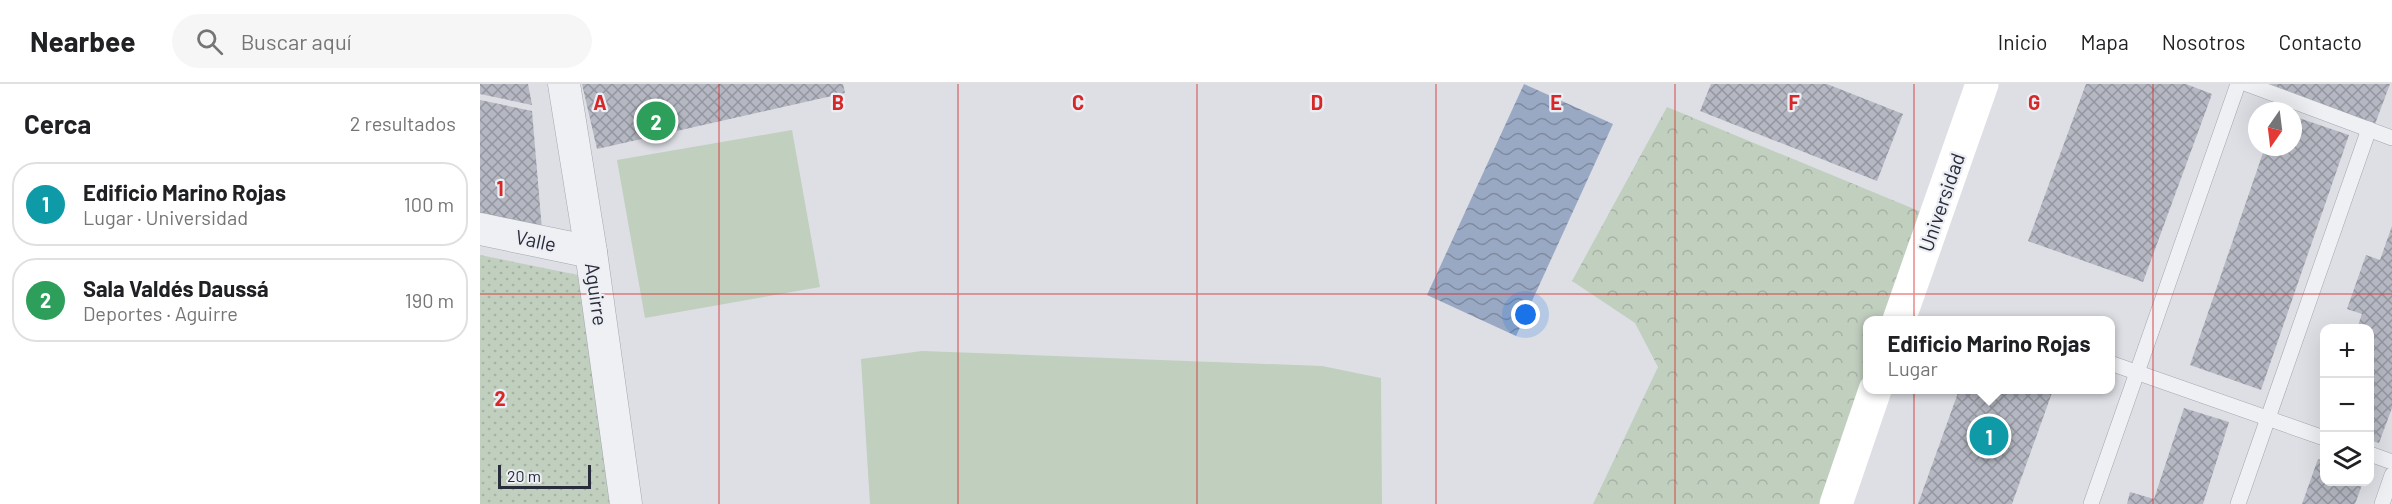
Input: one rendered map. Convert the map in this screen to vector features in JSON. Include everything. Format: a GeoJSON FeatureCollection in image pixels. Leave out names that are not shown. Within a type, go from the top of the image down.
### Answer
{"type":"FeatureCollection","features":[{"type":"Feature","properties":{"kind":"main road","name":"Universidad"},"geometry":{"type":"LineString","coordinates":[[1901,316],[1982,84]]}},
{"type":"Feature","properties":{"kind":"main road"},"geometry":{"type":"LineString","coordinates":[[1836,504],[1874,394]]}},
{"type":"Feature","properties":{"kind":"street","name":"Aguirre"},"geometry":{"type":"LineString","coordinates":[[564,84],[591,252],[626,504]]}},
{"type":"Feature","properties":{"kind":"street","name":"Valle"},"geometry":{"type":"LineString","coordinates":[[480,229],[591,252]]}},
{"type":"Feature","properties":{"kind":"lane"},"geometry":{"type":"LineString","coordinates":[[2091,504],[2139,373],[2238,84]]}},
{"type":"Feature","properties":{"kind":"lane"},"geometry":{"type":"LineString","coordinates":[[2247,84],[2392,138]]}},
{"type":"Feature","properties":{"kind":"lane"},"geometry":{"type":"LineString","coordinates":[[2238,504],[2369,129]]}},
{"type":"Feature","properties":{"kind":"lane"},"geometry":{"type":"LineString","coordinates":[[2115,365],[2320,436]]}},
{"type":"Feature","properties":{"kind":"lane"},"geometry":{"type":"LineString","coordinates":[[2374,455],[2392,462]]}},
{"type":"Feature","properties":{"kind":"lane"},"geometry":{"type":"LineString","coordinates":[[2382,504],[2392,475]]}},
{"type":"Feature","properties":{"kind":"green space"},"geometry":{"type":"Polygon","coordinates":[[[1667,107],[1936,218],[1900,316],[1863,316],[1863,394],[1867,394],[1836,504],[1593,504],[1658,367],[1635,323],[1572,281],[1667,107]]]}},
{"type":"Feature","properties":{"kind":"green space"},"geometry":{"type":"Polygon","coordinates":[[[792,130],[820,287],[645,318],[617,160],[792,130]]]}},
{"type":"Feature","properties":{"kind":"green space"},"geometry":{"type":"Polygon","coordinates":[[[480,255],[583,276],[612,504],[480,504],[480,255]]]}},
{"type":"Feature","properties":{"kind":"green space"},"geometry":{"type":"Polygon","coordinates":[[[922,351],[1322,366],[1381,378],[1382,504],[870,504],[861,359],[922,351]]]}},
{"type":"Feature","properties":{"kind":"water"},"geometry":{"type":"Polygon","coordinates":[[[1524,84],[1613,124],[1516,336],[1427,295],[1524,84]]]}},
{"type":"Feature","properties":{"kind":"building"},"geometry":{"type":"Polygon","coordinates":[[[480,84],[528,84],[532,105],[480,94],[480,84]]]}},
{"type":"Feature","properties":{"kind":"building"},"geometry":{"type":"Polygon","coordinates":[[[582,84],[843,84],[845,93],[597,149],[582,84]]]}},
{"type":"Feature","properties":{"kind":"building"},"geometry":{"type":"Polygon","coordinates":[[[1711,84],[1827,84],[1903,114],[1877,181],[1700,111],[1711,84]]]}},
{"type":"Feature","properties":{"kind":"building"},"geometry":{"type":"Polygon","coordinates":[[[2086,84],[2186,84],[2212,94],[2143,282],[2028,241],[2086,84]]]}},
{"type":"Feature","properties":{"kind":"building"},"geometry":{"type":"Polygon","coordinates":[[[2270,84],[2390,84],[2375,124],[2270,84]]]}},
{"type":"Feature","properties":{"kind":"building"},"geometry":{"type":"Polygon","coordinates":[[[480,100],[532,111],[542,230],[480,217],[480,100]]]}},
{"type":"Feature","properties":{"kind":"building"},"geometry":{"type":"Polygon","coordinates":[[[2302,119],[2349,135],[2261,390],[2190,365],[2262,156],[2302,156],[2302,119]]]}},
{"type":"Feature","properties":{"kind":"building"},"geometry":{"type":"Polygon","coordinates":[[[2392,226],[2392,408],[2379,443],[2374,441],[2374,324],[2358,324],[2362,314],[2347,309],[2366,255],[2380,260],[2392,226]]]}},
{"type":"Feature","properties":{"kind":"building"},"geometry":{"type":"Polygon","coordinates":[[[1958,394],[2052,394],[2012,504],[1918,504],[1958,394]]]}},
{"type":"Feature","properties":{"kind":"building"},"geometry":{"type":"Polygon","coordinates":[[[2184,408],[2229,422],[2203,504],[2127,504],[2130,492],[2154,499],[2184,408]]]}},
{"type":"Feature","properties":{"kind":"building"},"geometry":{"type":"Polygon","coordinates":[[[2318,459],[2320,460],[2320,486],[2362,486],[2355,504],[2302,504],[2318,459]]]}},
{"type":"Feature","properties":{"kind":"place","name":"Sala Valdés Daussá"},"geometry":{"type":"Point","coordinates":[656,121]}},
{"type":"Feature","properties":{"kind":"place","name":"Edificio Marino Rojas"},"geometry":{"type":"Point","coordinates":[1989,436]}}]}
